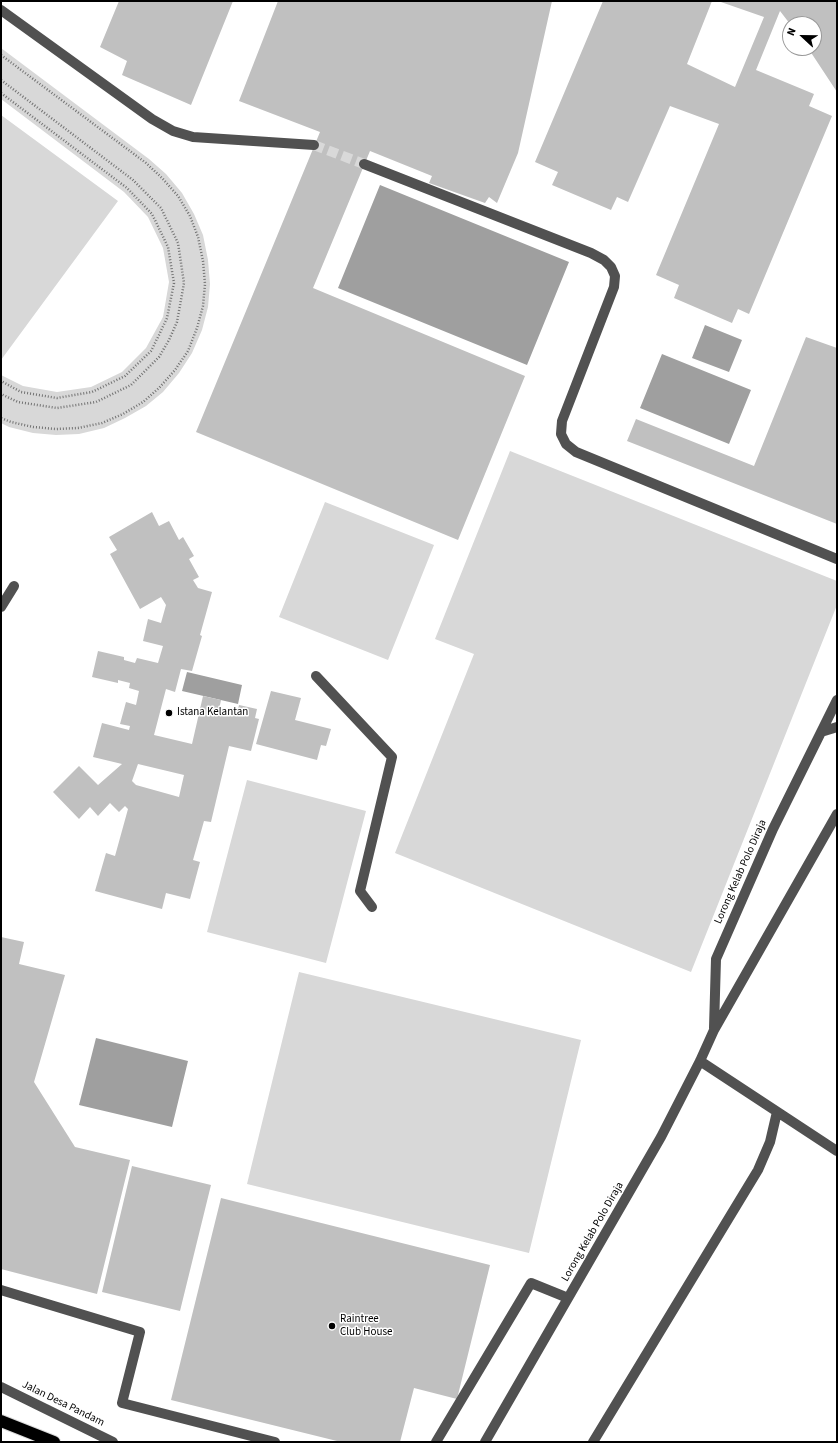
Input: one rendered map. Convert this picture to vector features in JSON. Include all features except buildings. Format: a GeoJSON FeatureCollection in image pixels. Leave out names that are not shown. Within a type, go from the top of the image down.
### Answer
{"type":"FeatureCollection","features":[{"type":"Feature","properties":{"kind":"highway"},"geometry":{"type":"LineString","coordinates":[[1,1421],[54,1442]]}},
{"type":"Feature","properties":{"kind":"street"},"geometry":{"type":"LineString","coordinates":[[1,10],[152,119],[173,131],[193,137],[314,145]]}},
{"type":"Feature","properties":{"kind":"street"},"geometry":{"type":"LineString","coordinates":[[364,164],[591,253],[604,260],[611,267],[615,276],[614,287],[562,421],[561,434],[566,444],[576,452],[837,559]]}},
{"type":"Feature","properties":{"kind":"street"},"geometry":{"type":"LineString","coordinates":[[1,607],[14,586]]}},
{"type":"Feature","properties":{"kind":"street"},"geometry":{"type":"LineString","coordinates":[[316,676],[392,757],[360,891],[372,907]]}},
{"type":"Feature","properties":{"kind":"street","name":"Lorong Kelab Polo Diraja"},"geometry":{"type":"LineString","coordinates":[[714,1030],[716,959],[773,829],[837,700]]}},
{"type":"Feature","properties":{"kind":"street"},"geometry":{"type":"LineString","coordinates":[[821,732],[837,727]]}},
{"type":"Feature","properties":{"kind":"street","name":"Lorong Kelab Polo Diraja"},"geometry":{"type":"LineString","coordinates":[[485,1442],[661,1137],[700,1061],[714,1030],[837,814]]}},
{"type":"Feature","properties":{"kind":"street"},"geometry":{"type":"LineString","coordinates":[[700,1061],[837,1151]]}},
{"type":"Feature","properties":{"kind":"street"},"geometry":{"type":"LineString","coordinates":[[593,1442],[758,1170],[770,1142],[777,1112]]}},
{"type":"Feature","properties":{"kind":"street"},"geometry":{"type":"LineString","coordinates":[[436,1442],[531,1283],[568,1298]]}},
{"type":"Feature","properties":{"kind":"street"},"geometry":{"type":"LineString","coordinates":[[1,1290],[140,1332],[122,1403],[275,1442]]}},
{"type":"Feature","properties":{"kind":"street","name":"Jalan Desa Pandam"},"geometry":{"type":"LineString","coordinates":[[1,1387],[113,1442]]}},
{"type":"Feature","properties":{"kind":"path"},"geometry":{"type":"LineString","coordinates":[[1,55],[146,163],[162,178],[178,196],[190,216],[198,237],[203,261],[205,284],[203,306],[197,328],[188,350],[175,370],[159,388],[143,402],[123,414],[102,423],[78,428],[56,430],[33,427],[1,418]]}},
{"type":"Feature","properties":{"kind":"path"},"geometry":{"type":"LineString","coordinates":[[1,80],[133,180],[161,208],[178,243],[184,283],[177,322],[168,340],[159,357],[131,384],[96,402],[57,408],[18,402],[1,394]]}},
{"type":"Feature","properties":{"kind":"path"},"geometry":{"type":"LineString","coordinates":[[1,93],[127,188],[152,214],[168,247],[174,283],[167,318],[151,351],[125,376],[92,392],[57,398],[21,392],[1,381]]}},
{"type":"Feature","properties":{"kind":"shaded area"},"geometry":{"type":"Polygon","coordinates":[[[1,48],[149,159],[166,174],[182,193],[194,214],[203,235],[208,260],[210,284],[208,307],[202,330],[192,353],[179,373],[163,392],[146,406],[104,428],[79,434],[56,435],[33,433],[9,427],[1,423],[1,375],[23,386],[57,392],[91,387],[122,372],[146,348],[163,317],[169,282],[163,248],[148,217],[124,192],[1,99],[1,48]]]}},
{"type":"Feature","properties":{"kind":"shaded area"},"geometry":{"type":"Polygon","coordinates":[[[1,115],[118,201],[1,360],[1,115]]]}},
{"type":"Feature","properties":{"kind":"shaded area"},"geometry":{"type":"Polygon","coordinates":[[[380,185],[569,262],[527,365],[338,288],[380,185]]]}},
{"type":"Feature","properties":{"kind":"shaded area"},"geometry":{"type":"Polygon","coordinates":[[[705,325],[742,340],[729,372],[692,358],[705,325]]]}},
{"type":"Feature","properties":{"kind":"shaded area"},"geometry":{"type":"Polygon","coordinates":[[[662,354],[751,390],[729,444],[640,408],[662,354]]]}},
{"type":"Feature","properties":{"kind":"shaded area"},"geometry":{"type":"Polygon","coordinates":[[[510,451],[837,581],[837,605],[691,972],[395,853],[474,654],[435,639],[510,451]]]}},
{"type":"Feature","properties":{"kind":"shaded area"},"geometry":{"type":"Polygon","coordinates":[[[325,502],[434,545],[388,660],[279,617],[325,502]]]}},
{"type":"Feature","properties":{"kind":"shaded area"},"geometry":{"type":"Polygon","coordinates":[[[187,672],[242,685],[238,704],[182,691],[187,672]]]}},
{"type":"Feature","properties":{"kind":"shaded area"},"geometry":{"type":"Polygon","coordinates":[[[247,780],[366,811],[326,963],[207,932],[247,780]]]}},
{"type":"Feature","properties":{"kind":"shaded area"},"geometry":{"type":"Polygon","coordinates":[[[299,972],[581,1040],[529,1253],[247,1184],[299,972]]]}},
{"type":"Feature","properties":{"kind":"shaded area"},"geometry":{"type":"Polygon","coordinates":[[[96,1038],[188,1061],[172,1127],[79,1105],[96,1038]]]}},
{"type":"Feature","properties":{"kind":"tunnel"},"geometry":{"type":"LineString","coordinates":[[314,145],[364,164]]}},
{"type":"Feature","properties":{"kind":"place","name":"Istana Kelantan"},"geometry":{"type":"Point","coordinates":[169,713]}},
{"type":"Feature","properties":{"kind":"place","name":"Raintree Club House"},"geometry":{"type":"Point","coordinates":[332,1326]}}]}
